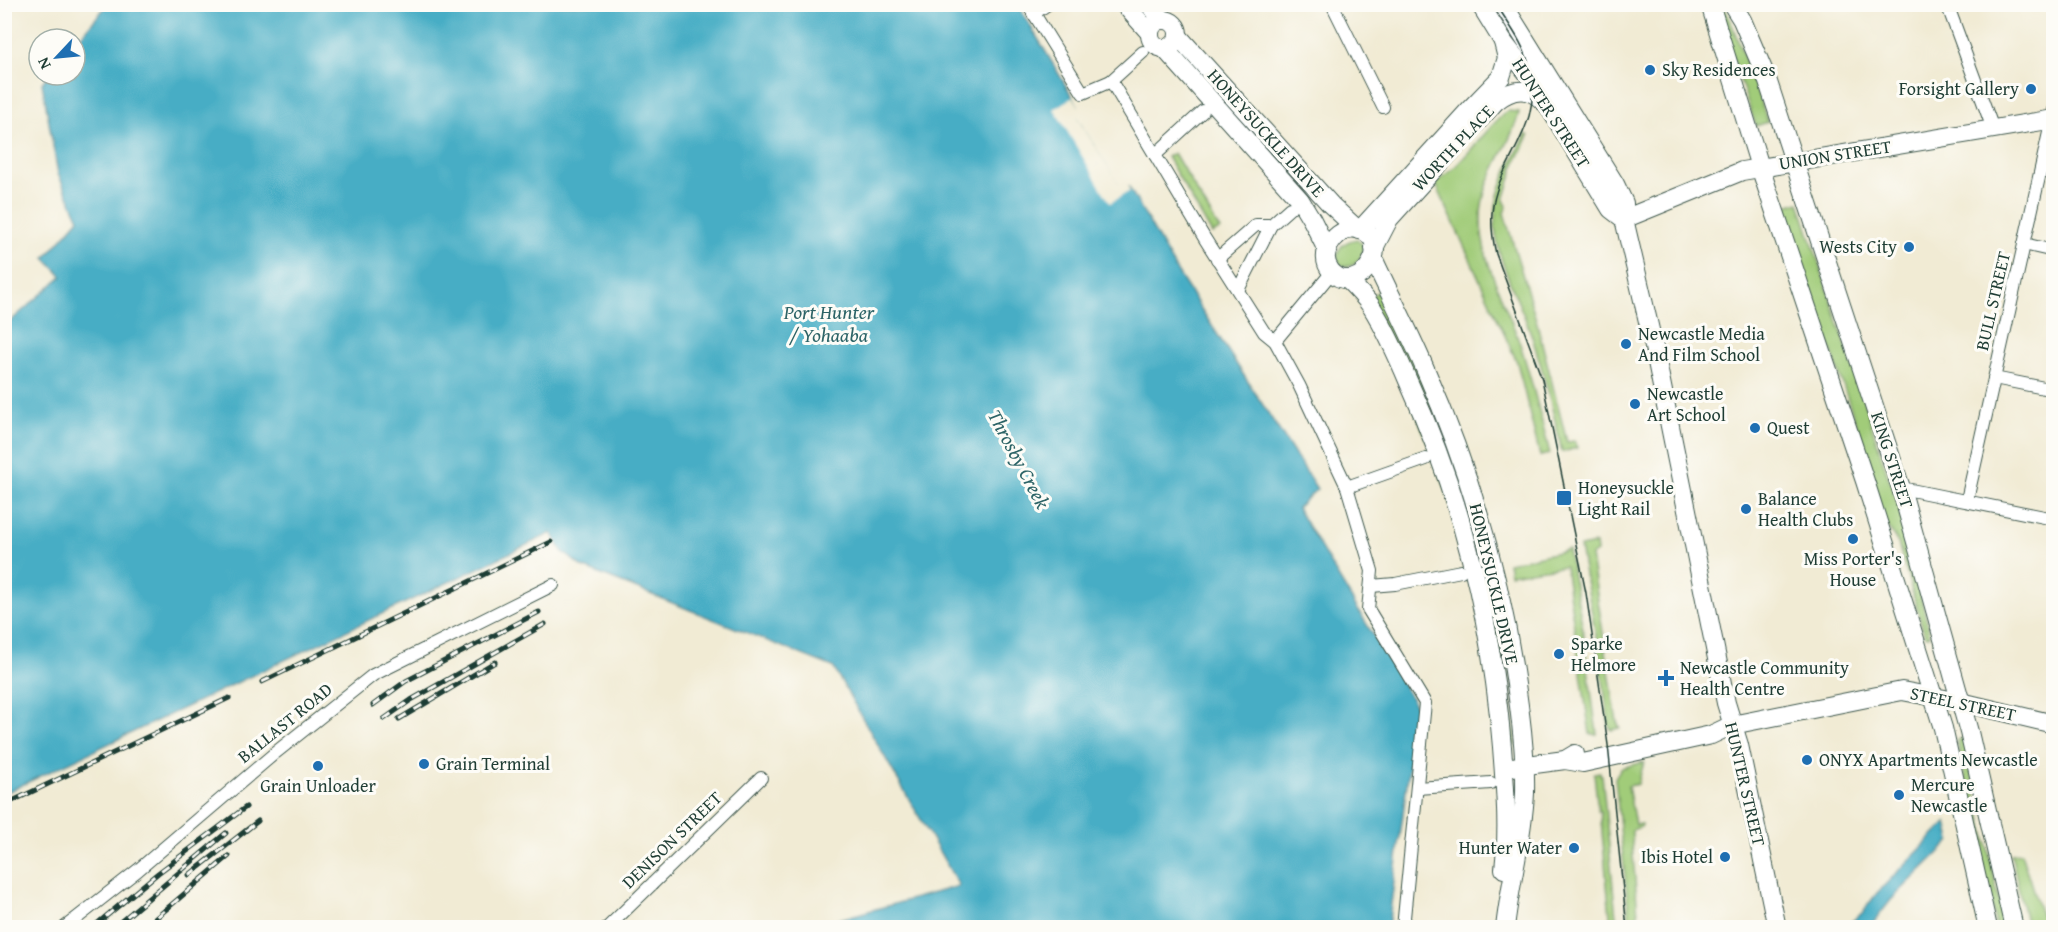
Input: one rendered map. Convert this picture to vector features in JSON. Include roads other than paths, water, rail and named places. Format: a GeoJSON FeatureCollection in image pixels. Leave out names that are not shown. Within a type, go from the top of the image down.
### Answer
{"type":"FeatureCollection","features":[{"type":"Feature","properties":{"kind":"main road"},"geometry":{"type":"LineString","coordinates":[[1124,4],[1150,33],[1154,44],[1164,48],[1174,45],[1178,36],[1175,25],[1163,20],[1149,4]]}},
{"type":"Feature","properties":{"kind":"main road","name":"HUNTER STREET"},"geometry":{"type":"LineString","coordinates":[[1480,4],[1502,40],[1532,79],[1611,209],[1624,219]]}},
{"type":"Feature","properties":{"kind":"main road","name":"HUNTER STREET"},"geometry":{"type":"LineString","coordinates":[[1503,4],[1615,184],[1624,203],[1624,219],[1652,336],[1732,724],[1739,745],[1777,927]]}},
{"type":"Feature","properties":{"kind":"main road","name":"KING STREET"},"geometry":{"type":"LineString","coordinates":[[1710,4],[1760,168],[1865,481],[1943,728],[1988,927]]}},
{"type":"Feature","properties":{"kind":"main road","name":"KING STREET"},"geometry":{"type":"LineString","coordinates":[[1740,10],[1767,80],[1901,488],[1969,732],[2013,927]]}},
{"type":"Feature","properties":{"kind":"main road"},"geometry":{"type":"LineString","coordinates":[[1150,33],[1153,26],[1163,20]]}},
{"type":"Feature","properties":{"kind":"main road","name":"HONEYSUCKLE DRIVE"},"geometry":{"type":"LineString","coordinates":[[1178,36],[1331,205],[1358,230]]}},
{"type":"Feature","properties":{"kind":"main road","name":"WORTH PLACE"},"geometry":{"type":"LineString","coordinates":[[1358,230],[1470,108],[1498,81],[1506,63],[1502,40]]}},
{"type":"Feature","properties":{"kind":"main road","name":"HONEYSUCKLE DRIVE"},"geometry":{"type":"LineString","coordinates":[[1164,48],[1300,200],[1327,250]]}},
{"type":"Feature","properties":{"kind":"main road","name":"WORTH PLACE"},"geometry":{"type":"LineString","coordinates":[[1374,254],[1389,219],[1474,123],[1499,99],[1514,90],[1527,90],[1541,99],[1550,109]]}},
{"type":"Feature","properties":{"kind":"main road","name":"UNION STREET"},"geometry":{"type":"LineString","coordinates":[[1624,219],[1742,171],[1994,129],[2053,116]]}},
{"type":"Feature","properties":{"kind":"main road"},"geometry":{"type":"LineString","coordinates":[[1351,228],[1370,238],[1374,254],[1361,274],[1339,275],[1328,263],[1327,250],[1340,233],[1351,228]]}},
{"type":"Feature","properties":{"kind":"main road","name":"HONEYSUCKLE DRIVE"},"geometry":{"type":"LineString","coordinates":[[1374,254],[1444,412],[1482,522],[1512,655],[1524,766],[1523,816],[1505,927]]}},
{"type":"Feature","properties":{"kind":"main road","name":"HONEYSUCKLE DRIVE"},"geometry":{"type":"LineString","coordinates":[[1339,275],[1371,306],[1395,352],[1433,439],[1473,568],[1485,623],[1504,768],[1506,849],[1494,927]]}},
{"type":"Feature","properties":{"kind":"main road","name":"STEEL STREET"},"geometry":{"type":"LineString","coordinates":[[1504,768],[1565,760],[1582,763],[1711,735],[1732,724],[1902,691],[2054,724]]}},
{"type":"Feature","properties":{"kind":"street"},"geometry":{"type":"LineString","coordinates":[[1048,4],[1030,9],[1083,93],[1111,81],[1143,52]]}},
{"type":"Feature","properties":{"kind":"street"},"geometry":{"type":"LineString","coordinates":[[1332,4],[1383,107]]}},
{"type":"Feature","properties":{"kind":"street"},"geometry":{"type":"LineString","coordinates":[[1947,4],[1994,129]]}},
{"type":"Feature","properties":{"kind":"street"},"geometry":{"type":"LineString","coordinates":[[1111,81],[1217,259],[1264,332],[1275,341],[1299,385],[1347,487],[1372,571],[1368,609],[1425,703],[1403,927]]}},
{"type":"Feature","properties":{"kind":"street"},"geometry":{"type":"LineString","coordinates":[[1155,155],[1203,111]]}},
{"type":"Feature","properties":{"kind":"street","name":"BULL STREET"},"geometry":{"type":"LineString","coordinates":[[1967,500],[2053,116]]}},
{"type":"Feature","properties":{"kind":"street"},"geometry":{"type":"LineString","coordinates":[[1238,290],[1270,225],[1290,208]]}},
{"type":"Feature","properties":{"kind":"street"},"geometry":{"type":"LineString","coordinates":[[1217,259],[1256,225],[1270,225]]}},
{"type":"Feature","properties":{"kind":"street"},"geometry":{"type":"LineString","coordinates":[[2024,244],[2054,250]]}},
{"type":"Feature","properties":{"kind":"street"},"geometry":{"type":"LineString","coordinates":[[1275,341],[1293,318],[1339,275]]}},
{"type":"Feature","properties":{"kind":"street"},"geometry":{"type":"LineString","coordinates":[[1994,378],[2054,390]]}},
{"type":"Feature","properties":{"kind":"street"},"geometry":{"type":"LineString","coordinates":[[1347,487],[1426,459]]}},
{"type":"Feature","properties":{"kind":"street"},"geometry":{"type":"LineString","coordinates":[[1901,488],[2054,519]]}},
{"type":"Feature","properties":{"kind":"street"},"geometry":{"type":"LineString","coordinates":[[1371,586],[1461,572]]}},
{"type":"Feature","properties":{"kind":"street","name":"BALLAST ROAD"},"geometry":{"type":"LineString","coordinates":[[64,927],[138,870],[275,753],[373,675],[553,585]]}},
{"type":"Feature","properties":{"kind":"street","name":"DENISON STREET"},"geometry":{"type":"LineString","coordinates":[[607,927],[761,778]]}},
{"type":"Feature","properties":{"kind":"street"},"geometry":{"type":"LineString","coordinates":[[1417,788],[1491,783]]}},
{"type":"Feature","properties":{"kind":"water","name":"Port Hunter / Yohaaba"},"geometry":{"type":"Polygon","coordinates":[[[107,5],[1018,5],[1078,106],[1073,112],[1122,191],[1129,187],[1178,273],[1317,489],[1297,508],[1417,708],[1388,927],[811,927],[959,886],[833,667],[582,567],[562,551],[552,533],[5,793],[5,326],[62,276],[45,258],[79,219],[58,174],[43,87],[87,87],[87,29],[107,5]]]}},
{"type":"Feature","properties":{"kind":"water"},"geometry":{"type":"Polygon","coordinates":[[[1947,822],[1951,841],[1891,900],[1870,927],[1845,927],[1862,913],[1877,893],[1947,822]]]}},
{"type":"Feature","properties":{"kind":"tram line"},"geometry":{"type":"LineString","coordinates":[[1496,4],[1516,35],[1528,60],[1533,90],[1531,109],[1525,127],[1496,194],[1492,213],[1493,239],[1496,254],[1542,379],[1586,593],[1608,745],[1627,928]]}},
{"type":"Feature","properties":{"kind":"railway"},"geometry":{"type":"LineString","coordinates":[[262,682],[551,542]]}},
{"type":"Feature","properties":{"kind":"railway"},"geometry":{"type":"LineString","coordinates":[[373,705],[406,681],[539,612]]}},
{"type":"Feature","properties":{"kind":"railway"},"geometry":{"type":"LineString","coordinates":[[384,719],[411,700],[545,624]]}},
{"type":"Feature","properties":{"kind":"railway"},"geometry":{"type":"LineString","coordinates":[[399,719],[495,662]]}},
{"type":"Feature","properties":{"kind":"railway"},"geometry":{"type":"LineString","coordinates":[[4,805],[229,698]]}},
{"type":"Feature","properties":{"kind":"railway"},"geometry":{"type":"LineString","coordinates":[[92,928],[158,873],[246,807]]}},
{"type":"Feature","properties":{"kind":"railway"},"geometry":{"type":"LineString","coordinates":[[189,875],[258,821]]}},
{"type":"Feature","properties":{"kind":"railway"},"geometry":{"type":"LineString","coordinates":[[113,928],[226,833]]}},
{"type":"Feature","properties":{"kind":"railway"},"geometry":{"type":"LineString","coordinates":[[144,928],[229,856]]}},
{"type":"Feature","properties":{"kind":"place","name":"Sky Residences"},"geometry":{"type":"Point","coordinates":[1650,70]}},
{"type":"Feature","properties":{"kind":"place","name":"Forsight Gallery"},"geometry":{"type":"Point","coordinates":[2031,89]}},
{"type":"Feature","properties":{"kind":"place","name":"Wests City"},"geometry":{"type":"Point","coordinates":[1909,247]}},
{"type":"Feature","properties":{"kind":"place","name":"Newcastle Media And Film School"},"geometry":{"type":"Point","coordinates":[1626,344]}},
{"type":"Feature","properties":{"kind":"place","name":"Newcastle Art School"},"geometry":{"type":"Point","coordinates":[1635,404]}},
{"type":"Feature","properties":{"kind":"place","name":"Quest"},"geometry":{"type":"Point","coordinates":[1755,428]}},
{"type":"Feature","properties":{"kind":"place","name":"Honeysuckle Light Rail"},"geometry":{"type":"Point","coordinates":[1564,498]}},
{"type":"Feature","properties":{"kind":"place","name":"Balance Health Clubs"},"geometry":{"type":"Point","coordinates":[1746,509]}},
{"type":"Feature","properties":{"kind":"place","name":"Miss Porter's House"},"geometry":{"type":"Point","coordinates":[1853,539]}},
{"type":"Feature","properties":{"kind":"place","name":"Sparke Helmore"},"geometry":{"type":"Point","coordinates":[1559,654]}},
{"type":"Feature","properties":{"kind":"place","name":"Newcastle Community Health Centre"},"geometry":{"type":"Point","coordinates":[1666,678]}},
{"type":"Feature","properties":{"kind":"place","name":"ONYX Apartments Newcastle"},"geometry":{"type":"Point","coordinates":[1807,760]}},
{"type":"Feature","properties":{"kind":"place","name":"Grain Terminal"},"geometry":{"type":"Point","coordinates":[424,764]}},
{"type":"Feature","properties":{"kind":"place","name":"Grain Unloader"},"geometry":{"type":"Point","coordinates":[318,766]}},
{"type":"Feature","properties":{"kind":"place","name":"Mercure Newcastle"},"geometry":{"type":"Point","coordinates":[1899,795]}},
{"type":"Feature","properties":{"kind":"place","name":"Hunter Water"},"geometry":{"type":"Point","coordinates":[1574,848]}},
{"type":"Feature","properties":{"kind":"place","name":"Ibis Hotel"},"geometry":{"type":"Point","coordinates":[1725,857]}},
{"type":"Feature","properties":{"kind":"water label","name":"Throsby Creek"},"geometry":{"type":"Point","coordinates":[1019,459]}}]}
